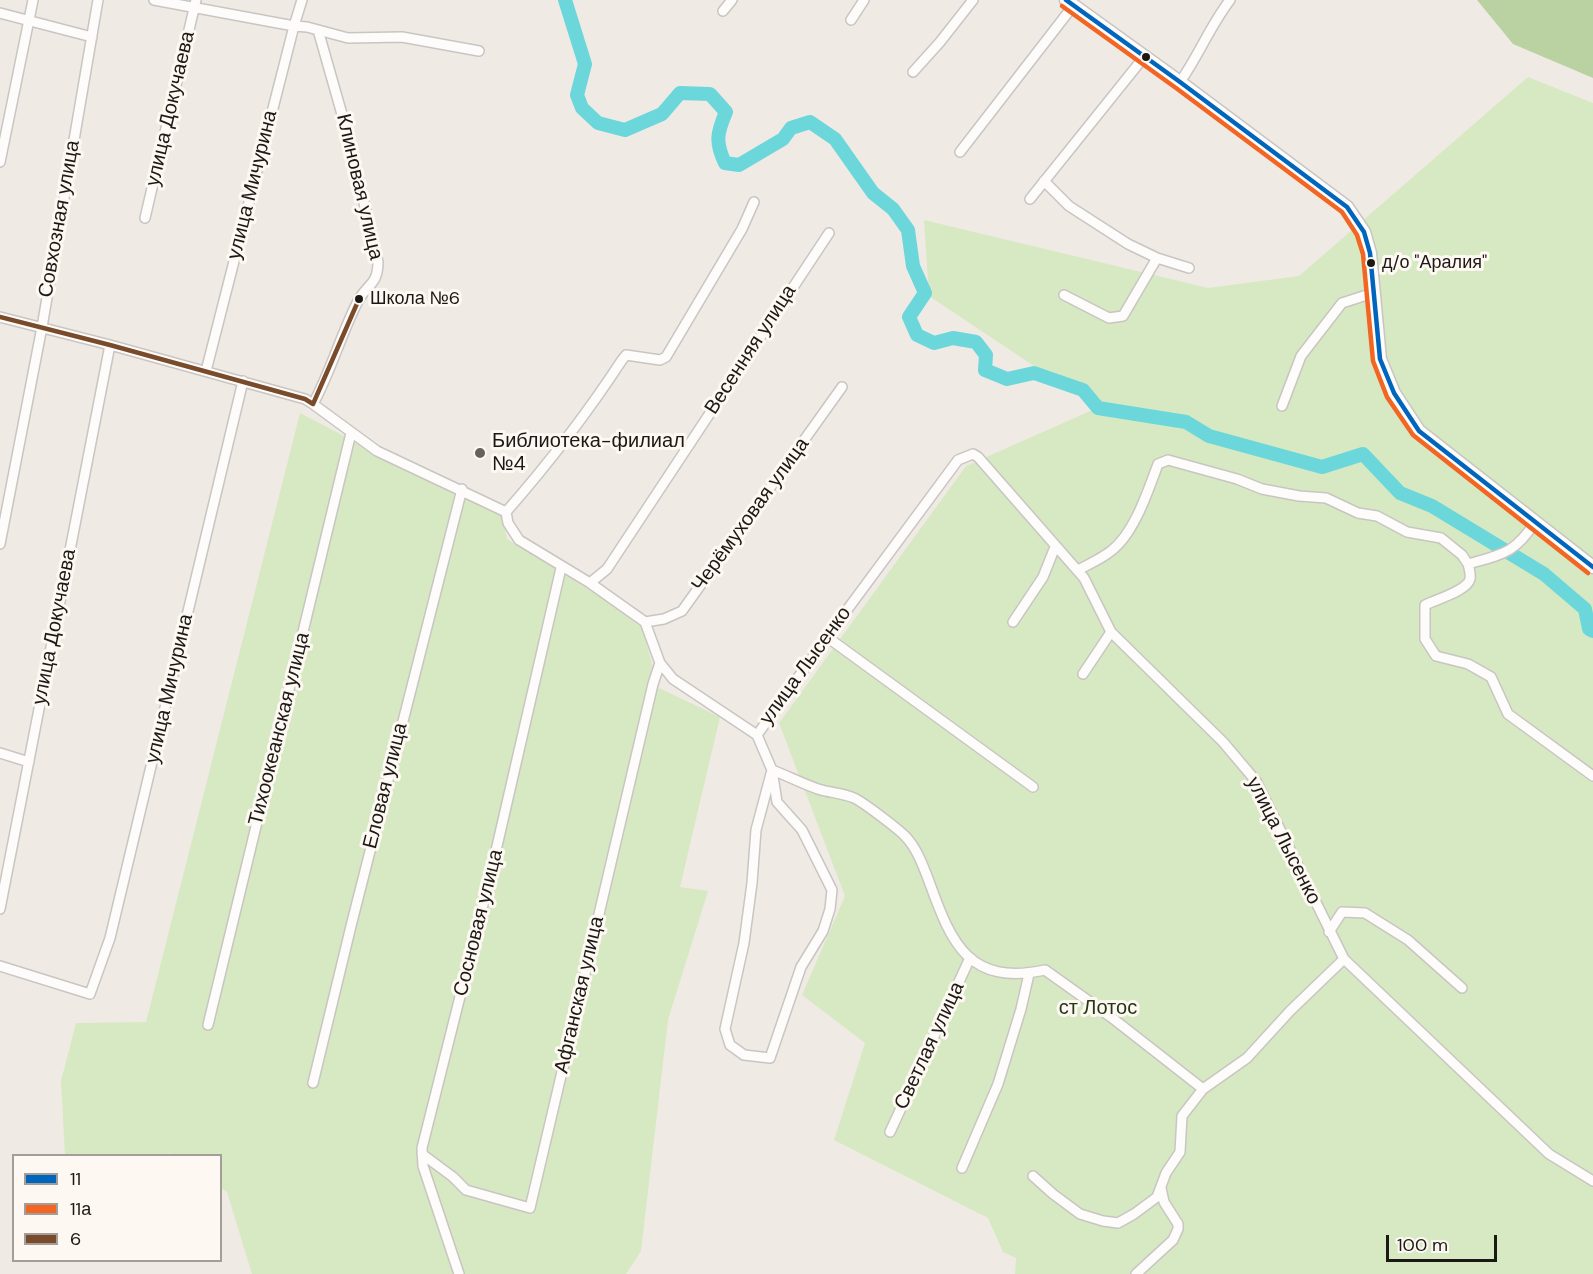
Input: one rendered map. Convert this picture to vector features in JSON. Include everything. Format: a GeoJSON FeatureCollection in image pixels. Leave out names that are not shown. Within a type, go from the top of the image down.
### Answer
{"type":"FeatureCollection","features":[{"type":"Feature","properties":{"kind":"street"},"geometry":{"type":"LineString","coordinates":[[0,162],[33,0]]}},
{"type":"Feature","properties":{"kind":"street","name":"Совхозная улица"},"geometry":{"type":"LineString","coordinates":[[0,544],[42,327],[98,0]]}},
{"type":"Feature","properties":{"kind":"street"},"geometry":{"type":"LineString","coordinates":[[154,0],[196,3],[348,38],[402,37],[479,51]]}},
{"type":"Feature","properties":{"kind":"street","name":"улица Мичурина"},"geometry":{"type":"LineString","coordinates":[[206,371],[302,0]]}},
{"type":"Feature","properties":{"kind":"street"},"geometry":{"type":"LineString","coordinates":[[723,12],[732,0]]}},
{"type":"Feature","properties":{"kind":"street"},"geometry":{"type":"LineString","coordinates":[[851,20],[864,0]]}},
{"type":"Feature","properties":{"kind":"street"},"geometry":{"type":"LineString","coordinates":[[914,72],[973,0]]}},
{"type":"Feature","properties":{"kind":"street"},"geometry":{"type":"LineString","coordinates":[[1180,82],[1194,61],[1215,20],[1230,0]]}},
{"type":"Feature","properties":{"kind":"street","name":"улица Докучаева"},"geometry":{"type":"LineString","coordinates":[[145,218],[196,3]]}},
{"type":"Feature","properties":{"kind":"street"},"geometry":{"type":"LineString","coordinates":[[960,152],[1069,3],[1180,82],[1347,207],[1364,232],[1370,253],[1380,359],[1394,393],[1419,431],[1536,520],[1593,567]]}},
{"type":"Feature","properties":{"kind":"street"},"geometry":{"type":"LineString","coordinates":[[0,13],[92,37]]}},
{"type":"Feature","properties":{"kind":"street","name":"Клиновая улица"},"geometry":{"type":"LineString","coordinates":[[314,404],[359,299],[375,282],[378,273],[378,262],[350,139],[318,30]]}},
{"type":"Feature","properties":{"kind":"street"},"geometry":{"type":"LineString","coordinates":[[1030,199],[1144,57]]}},
{"type":"Feature","properties":{"kind":"street"},"geometry":{"type":"LineString","coordinates":[[1044,181],[1069,207],[1128,244],[1157,258],[1189,267]]}},
{"type":"Feature","properties":{"kind":"street"},"geometry":{"type":"LineString","coordinates":[[506,512],[547,466],[574,431],[626,355],[660,360],[666,357],[742,229],[754,202]]}},
{"type":"Feature","properties":{"kind":"street","name":"Весенняя улица"},"geometry":{"type":"LineString","coordinates":[[590,583],[606,569],[828,233]]}},
{"type":"Feature","properties":{"kind":"street"},"geometry":{"type":"LineString","coordinates":[[1064,295],[1108,318],[1123,316],[1157,258]]}},
{"type":"Feature","properties":{"kind":"street"},"geometry":{"type":"LineString","coordinates":[[1282,406],[1301,356],[1342,303],[1373,293]]}},
{"type":"Feature","properties":{"kind":"street"},"geometry":{"type":"LineString","coordinates":[[0,317],[304,399],[314,404],[376,451],[462,489],[506,512]]}},
{"type":"Feature","properties":{"kind":"street","name":"улица Докучаева"},"geometry":{"type":"LineString","coordinates":[[0,909],[110,345]]}},
{"type":"Feature","properties":{"kind":"street","name":"улица Мичурина"},"geometry":{"type":"LineString","coordinates":[[0,966],[90,994],[110,938],[243,381]]}},
{"type":"Feature","properties":{"kind":"street","name":"Черёмуховая улица"},"geometry":{"type":"LineString","coordinates":[[645,621],[664,619],[682,611],[842,387]]}},
{"type":"Feature","properties":{"kind":"street","name":"Тихоокеанская улица"},"geometry":{"type":"LineString","coordinates":[[208,1025],[351,433]]}},
{"type":"Feature","properties":{"kind":"street","name":"улица Лысенко"},"geometry":{"type":"LineString","coordinates":[[645,621],[660,663],[673,679],[757,735],[958,460],[973,454],[1078,570],[1111,632],[1224,742],[1256,781],[1344,959],[1549,1154],[1593,1181]]}},
{"type":"Feature","properties":{"kind":"street"},"geometry":{"type":"LineString","coordinates":[[1078,570],[1110,552],[1120,543],[1133,523],[1158,464],[1168,460],[1237,479],[1262,489],[1326,498],[1358,513],[1377,516],[1407,532],[1441,538],[1462,555],[1468,564],[1470,579],[1463,589],[1425,605],[1425,639],[1436,656],[1468,664],[1491,677],[1508,714],[1593,776]]}},
{"type":"Feature","properties":{"kind":"street","name":"Еловая улица"},"geometry":{"type":"LineString","coordinates":[[313,1083],[353,915],[462,489]]}},
{"type":"Feature","properties":{"kind":"street"},"geometry":{"type":"LineString","coordinates":[[506,512],[508,523],[519,540],[561,568],[590,583],[645,621]]}},
{"type":"Feature","properties":{"kind":"street"},"geometry":{"type":"LineString","coordinates":[[1468,564],[1506,554],[1525,537],[1536,520]]}},
{"type":"Feature","properties":{"kind":"street"},"geometry":{"type":"LineString","coordinates":[[1013,622],[1043,577],[1055,547]]}},
{"type":"Feature","properties":{"kind":"street","name":"Сосновая улица"},"geometry":{"type":"LineString","coordinates":[[459,1274],[423,1166],[422,1154],[489,881],[561,568]]}},
{"type":"Feature","properties":{"kind":"street"},"geometry":{"type":"LineString","coordinates":[[1083,675],[1111,632]]}},
{"type":"Feature","properties":{"kind":"street"},"geometry":{"type":"LineString","coordinates":[[827,637],[1033,787]]}},
{"type":"Feature","properties":{"kind":"street","name":"Афганская улица"},"geometry":{"type":"LineString","coordinates":[[422,1154],[453,1177],[466,1190],[530,1208],[653,684],[660,663]]}},
{"type":"Feature","properties":{"kind":"street"},"geometry":{"type":"LineString","coordinates":[[757,735],[772,770],[777,802],[802,830],[832,890],[824,932],[801,967],[770,1058],[744,1055],[730,1045],[725,1029],[744,943],[756,830],[772,770]]}},
{"type":"Feature","properties":{"kind":"street"},"geometry":{"type":"LineString","coordinates":[[0,753],[29,762]]}},
{"type":"Feature","properties":{"kind":"street"},"geometry":{"type":"LineString","coordinates":[[772,770],[819,789],[854,798],[906,837],[922,863],[945,925],[969,960],[999,972],[1029,974],[1045,970],[1111,1017],[1203,1089]]}},
{"type":"Feature","properties":{"kind":"street"},"geometry":{"type":"LineString","coordinates":[[1329,932],[1342,912],[1365,913],[1408,940],[1462,988]]}},
{"type":"Feature","properties":{"kind":"street"},"geometry":{"type":"LineString","coordinates":[[1033,1176],[1080,1214],[1103,1221],[1118,1223],[1157,1197],[1166,1173],[1180,1152],[1182,1116],[1203,1089],[1246,1058],[1344,959]]}},
{"type":"Feature","properties":{"kind":"street","name":"Светлая улица"},"geometry":{"type":"LineString","coordinates":[[890,1132],[969,960]]}},
{"type":"Feature","properties":{"kind":"street"},"geometry":{"type":"LineString","coordinates":[[962,1168],[998,1084],[1029,974]]}},
{"type":"Feature","properties":{"kind":"street"},"geometry":{"type":"LineString","coordinates":[[1136,1274],[1173,1240],[1178,1229],[1178,1224],[1164,1202],[1161,1188]]}},
{"type":"Feature","properties":{"kind":"green space"},"geometry":{"type":"Polygon","coordinates":[[[1477,0],[1593,0],[1593,78],[1513,44],[1477,0]]]}},
{"type":"Feature","properties":{"kind":"green space","name":"ст Лотос"},"geometry":{"type":"Polygon","coordinates":[[[1528,77],[1593,103],[1593,1274],[1015,1274],[1016,1258],[1003,1252],[988,1218],[834,1140],[865,1043],[802,995],[845,896],[779,723],[966,466],[1097,408],[929,296],[924,220],[1208,288],[1299,276],[1528,77]]]}},
{"type":"Feature","properties":{"kind":"green space"},"geometry":{"type":"Polygon","coordinates":[[[300,413],[350,439],[501,509],[507,539],[602,598],[642,628],[659,688],[720,717],[680,887],[708,891],[668,1020],[641,1251],[626,1274],[252,1274],[227,1192],[222,1189],[222,1154],[65,1154],[61,1081],[76,1023],[146,1022],[300,413]]]}},
{"type":"Feature","properties":{"kind":"waterway"},"geometry":{"type":"LineString","coordinates":[[565,0],[585,64],[577,95],[582,108],[598,123],[625,130],[662,114],[680,93],[710,94],[726,112],[718,138],[725,163],[739,165],[783,139],[791,128],[810,122],[835,139],[873,193],[893,209],[908,230],[913,266],[925,293],[909,317],[917,335],[934,343],[953,338],[976,342],[986,355],[985,370],[1007,379],[1034,373],[1083,390],[1098,408],[1186,422],[1209,436],[1322,467],[1363,454],[1400,493],[1432,506],[1544,574],[1585,609],[1589,629],[1593,631]]}},
{"type":"Feature","properties":{"kind":"transit line","name":"11"},"geometry":{"type":"LineString","coordinates":[[1066,0],[1347,207],[1364,232],[1370,253],[1380,359],[1394,393],[1419,431],[1593,567]]}},
{"type":"Feature","properties":{"kind":"transit line","name":"11а"},"geometry":{"type":"LineString","coordinates":[[1062,6],[1342,212],[1357,235],[1363,254],[1373,361],[1387,397],[1413,435],[1588,573]]}},
{"type":"Feature","properties":{"kind":"transit line","name":"6"},"geometry":{"type":"LineString","coordinates":[[313,404],[359,299]]}},
{"type":"Feature","properties":{"kind":"transit line","name":"6"},"geometry":{"type":"LineString","coordinates":[[0,317],[305,399],[313,404]]}},
{"type":"Feature","properties":{"kind":"place","name":"д/о \"Аралия\""},"geometry":{"type":"Point","coordinates":[1371,263]}},
{"type":"Feature","properties":{"kind":"place","name":"Школа №6"},"geometry":{"type":"Point","coordinates":[359,299]}},
{"type":"Feature","properties":{"kind":"place","name":"Библиотека-филиал №4"},"geometry":{"type":"Point","coordinates":[480,453]}}]}
